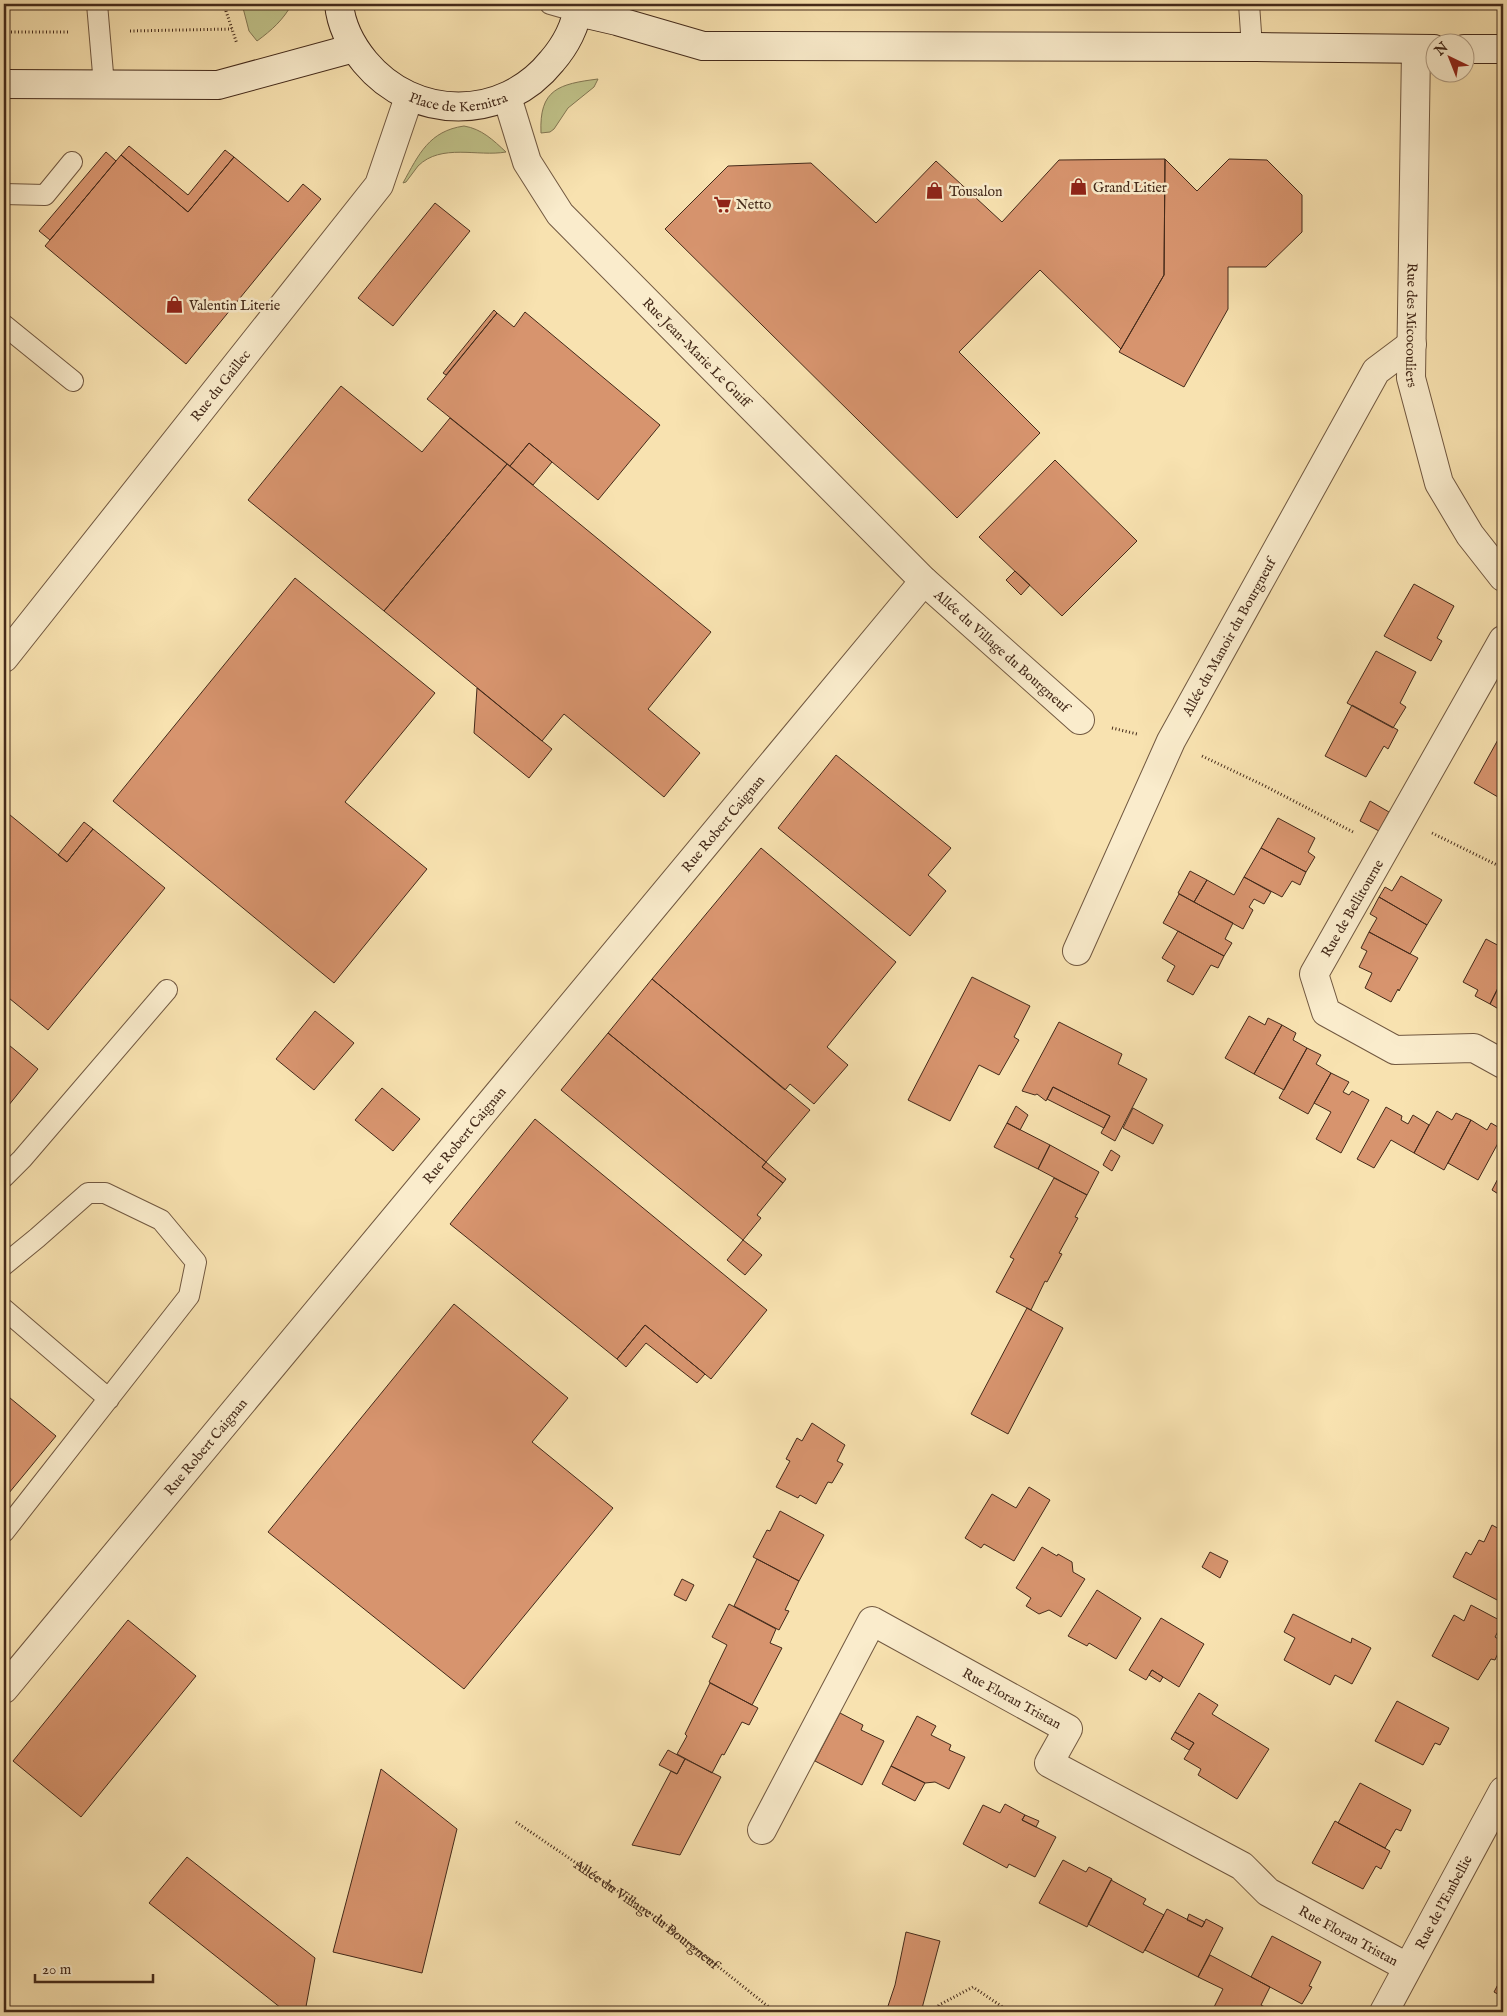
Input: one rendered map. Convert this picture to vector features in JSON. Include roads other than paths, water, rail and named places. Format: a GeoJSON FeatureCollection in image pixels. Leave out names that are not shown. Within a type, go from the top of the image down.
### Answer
{"type":"FeatureCollection","features":[{"type":"Feature","properties":{"kind":"street","name":"Place de Kernitra"},"geometry":{"type":"LineString","coordinates":[[339,4],[340,16],[354,48],[377,77],[409,97],[441,106],[475,107],[508,97],[540,77],[564,47],[578,8]]}},
{"type":"Feature","properties":{"kind":"street"},"geometry":{"type":"LineString","coordinates":[[578,8],[703,46],[1252,47],[1424,50]]}},
{"type":"Feature","properties":{"kind":"street"},"geometry":{"type":"LineString","coordinates":[[4,84],[218,85],[354,48]]}},
{"type":"Feature","properties":{"kind":"street"},"geometry":{"type":"LineString","coordinates":[[1474,49],[1503,49]]}},
{"type":"Feature","properties":{"kind":"street","name":"Rue des Micocouliers"},"geometry":{"type":"LineString","coordinates":[[1424,73],[1411,378],[1439,483],[1470,535],[1503,576]]}},
{"type":"Feature","properties":{"kind":"street","name":"Rue du Gaillec"},"geometry":{"type":"LineString","coordinates":[[4,658],[379,185],[409,97]]}},
{"type":"Feature","properties":{"kind":"street","name":"Rue Jean-Marie Le Guiff"},"geometry":{"type":"LineString","coordinates":[[508,97],[527,162],[560,214],[924,581]]}},
{"type":"Feature","properties":{"kind":"street","name":"Allée du Manoir du Bourgneuf"},"geometry":{"type":"LineString","coordinates":[[1077,951],[1171,741],[1376,371],[1412,344]]}},
{"type":"Feature","properties":{"kind":"street","name":"Allée du Village du Bourgneuf"},"geometry":{"type":"LineString","coordinates":[[924,581],[1080,720]]}},
{"type":"Feature","properties":{"kind":"street","name":"Rue Robert Caignan"},"geometry":{"type":"LineString","coordinates":[[4,1689],[924,581]]}},
{"type":"Feature","properties":{"kind":"street","name":"Rue de Bellitourne"},"geometry":{"type":"LineString","coordinates":[[1503,640],[1314,974],[1326,1012],[1395,1050],[1474,1048],[1503,1064]]}},
{"type":"Feature","properties":{"kind":"street","name":"Rue Floran Tristan"},"geometry":{"type":"LineString","coordinates":[[762,1830],[872,1621],[1068,1729],[1049,1763],[1242,1866],[1268,1892],[1407,1966]]}},
{"type":"Feature","properties":{"kind":"street","name":"Rue de l'Embellie"},"geometry":{"type":"LineString","coordinates":[[1384,2012],[1407,1966],[1503,1791]]}},
{"type":"Feature","properties":{"kind":"lane"},"geometry":{"type":"LineString","coordinates":[[97,4],[104,84]]}},
{"type":"Feature","properties":{"kind":"lane"},"geometry":{"type":"LineString","coordinates":[[550,4],[578,8]]}},
{"type":"Feature","properties":{"kind":"lane"},"geometry":{"type":"LineString","coordinates":[[1249,4],[1252,47]]}},
{"type":"Feature","properties":{"kind":"lane"},"geometry":{"type":"LineString","coordinates":[[4,194],[45,196],[72,162]]}},
{"type":"Feature","properties":{"kind":"lane"},"geometry":{"type":"LineString","coordinates":[[4,325],[73,381]]}},
{"type":"Feature","properties":{"kind":"lane"},"geometry":{"type":"LineString","coordinates":[[4,1177],[22,1160],[167,990]]}},
{"type":"Feature","properties":{"kind":"lane"},"geometry":{"type":"LineString","coordinates":[[4,1264],[88,1193],[105,1193],[161,1220],[196,1262],[189,1296],[4,1532]]}},
{"type":"Feature","properties":{"kind":"lane"},"geometry":{"type":"LineString","coordinates":[[4,1309],[108,1399]]}},
{"type":"Feature","properties":{"kind":"place","name":"Grand Litier"},"geometry":{"type":"Point","coordinates":[1079,187]}},
{"type":"Feature","properties":{"kind":"place","name":"Tousalon"},"geometry":{"type":"Point","coordinates":[935,191]}},
{"type":"Feature","properties":{"kind":"place","name":"Netto"},"geometry":{"type":"Point","coordinates":[722,204]}},
{"type":"Feature","properties":{"kind":"place","name":"Valentin Literie"},"geometry":{"type":"Point","coordinates":[175,305]}}]}
